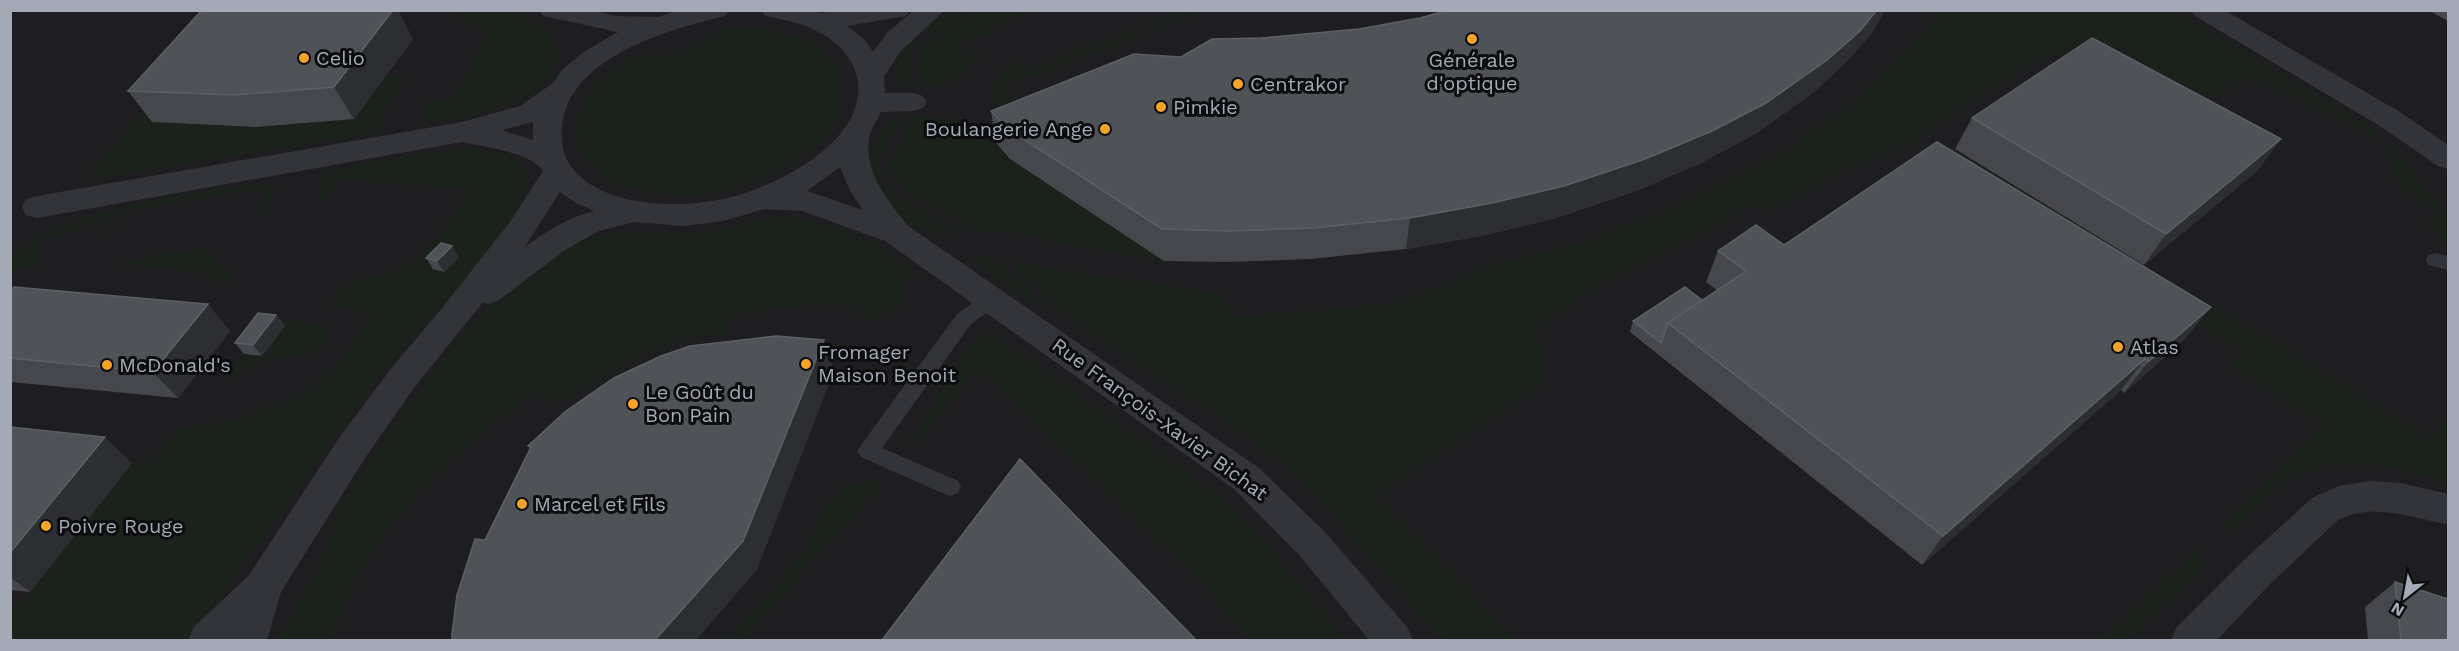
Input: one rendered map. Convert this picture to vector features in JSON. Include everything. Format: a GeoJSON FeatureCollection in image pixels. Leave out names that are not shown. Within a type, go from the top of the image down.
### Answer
{"type":"FeatureCollection","features":[{"type":"Feature","properties":{"kind":"street"},"geometry":{"type":"LineString","coordinates":[[38,207],[462,132],[512,120],[530,113],[562,90],[583,67],[618,42],[660,23],[716,10]]}},
{"type":"Feature","properties":{"kind":"street"},"geometry":{"type":"LineString","coordinates":[[774,10],[803,16],[844,35],[862,54],[870,89]]}},
{"type":"Feature","properties":{"kind":"street"},"geometry":{"type":"LineString","coordinates":[[819,22],[897,10]]}},
{"type":"Feature","properties":{"kind":"street"},"geometry":{"type":"LineString","coordinates":[[462,132],[507,141],[553,165],[587,197],[631,212],[656,215],[711,212],[764,198],[802,180],[834,158],[856,133],[870,89],[891,42],[905,28],[932,10]]}},
{"type":"Feature","properties":{"kind":"street"},"geometry":{"type":"LineString","coordinates":[[2204,10],[2390,119],[2448,159]]}},
{"type":"Feature","properties":{"kind":"street"},"geometry":{"type":"LineString","coordinates":[[555,12],[617,24],[660,23]]}},
{"type":"Feature","properties":{"kind":"street"},"geometry":{"type":"LineString","coordinates":[[555,12],[578,49],[583,67]]}},
{"type":"Feature","properties":{"kind":"street"},"geometry":{"type":"LineString","coordinates":[[870,89],[913,102]]}},
{"type":"Feature","properties":{"kind":"street"},"geometry":{"type":"LineString","coordinates":[[208,640],[263,587],[352,448],[402,379],[454,317],[521,230],[553,165],[547,123],[562,90]]}},
{"type":"Feature","properties":{"kind":"street","name":"Rue François-Xavier Bichat"},"geometry":{"type":"LineString","coordinates":[[856,133],[855,167],[865,191],[896,233]]}},
{"type":"Feature","properties":{"kind":"street","name":"Rue François-Xavier Bichat"},"geometry":{"type":"LineString","coordinates":[[764,198],[806,201],[896,233],[1222,459],[1270,497],[1393,640]]}},
{"type":"Feature","properties":{"kind":"street"},"geometry":{"type":"LineString","coordinates":[[454,317],[554,242],[590,223],[631,212]]}},
{"type":"Feature","properties":{"kind":"street"},"geometry":{"type":"LineString","coordinates":[[2191,640],[2258,571],[2325,509],[2336,502],[2354,497],[2379,496],[2448,509]]}},
{"type":"Feature","properties":{"kind":"street"},"geometry":{"type":"LineString","coordinates":[[247,640],[263,587]]}},
{"type":"Feature","properties":{"kind":"lane"},"geometry":{"type":"LineString","coordinates":[[950,487],[868,451],[964,319],[992,298]]}},
{"type":"Feature","properties":{"kind":"shaded area"},"geometry":{"type":"Polygon","coordinates":[[[988,10],[1034,11],[995,25],[986,37],[975,36],[962,45],[963,55],[982,53],[967,70],[945,86],[919,85],[916,64],[920,52],[927,43],[946,29],[988,10]]]}},
{"type":"Feature","properties":{"kind":"shaded area"},"geometry":{"type":"Polygon","coordinates":[[[1944,10],[2176,11],[2371,128],[2406,164],[2440,206],[2448,223],[2448,244],[2423,223],[2438,213],[2396,182],[2383,142],[2250,76],[2197,103],[2118,44],[2080,46],[2035,62],[1941,120],[1911,143],[1848,169],[1784,204],[1765,211],[1754,203],[1585,294],[1535,328],[1545,364],[1538,388],[1376,496],[1517,640],[1443,640],[1294,472],[1226,422],[1071,320],[1010,262],[1207,292],[1220,296],[1237,317],[1391,304],[1436,289],[1483,267],[1586,240],[1673,209],[1773,159],[1847,107],[1944,10]]]}},
{"type":"Feature","properties":{"kind":"shaded area"},"geometry":{"type":"Polygon","coordinates":[[[11,11],[2448,11],[2448,640],[11,640],[11,11]]]}},
{"type":"Feature","properties":{"kind":"shaded area"},"geometry":{"type":"Polygon","coordinates":[[[450,11],[513,12],[538,24],[559,52],[550,75],[531,93],[498,107],[453,120],[432,121],[427,119],[421,110],[424,101],[454,100],[487,31],[450,11]]]}},
{"type":"Feature","properties":{"kind":"shaded area"},"geometry":{"type":"Polygon","coordinates":[[[955,11],[975,11],[927,34],[919,30],[955,11]]]}},
{"type":"Feature","properties":{"kind":"shaded area"},"geometry":{"type":"Polygon","coordinates":[[[1181,11],[1202,11],[1154,29],[1148,23],[1181,11]]]}},
{"type":"Feature","properties":{"kind":"shaded area"},"geometry":{"type":"Polygon","coordinates":[[[728,27],[784,33],[820,48],[833,60],[841,75],[842,95],[837,117],[825,136],[793,163],[775,173],[755,182],[713,193],[672,195],[647,192],[612,181],[592,167],[577,143],[576,129],[585,99],[606,74],[631,58],[670,54],[696,44],[728,27]]]}},
{"type":"Feature","properties":{"kind":"shaded area"},"geometry":{"type":"Polygon","coordinates":[[[1137,28],[1143,34],[1002,87],[1015,101],[1000,106],[992,100],[991,90],[1010,58],[1023,72],[1137,28]]]}},
{"type":"Feature","properties":{"kind":"shaded area"},"geometry":{"type":"Polygon","coordinates":[[[911,36],[919,41],[909,56],[909,85],[897,86],[897,58],[911,36]]]}},
{"type":"Feature","properties":{"kind":"shaded area"},"geometry":{"type":"Polygon","coordinates":[[[385,77],[405,77],[381,115],[384,125],[377,133],[93,178],[94,166],[149,104],[153,122],[256,127],[354,119],[385,77]]]}},
{"type":"Feature","properties":{"kind":"shaded area"},"geometry":{"type":"Polygon","coordinates":[[[925,116],[961,124],[982,135],[1010,159],[1164,261],[1062,244],[1009,232],[976,232],[914,196],[894,178],[888,166],[912,117],[925,116]]]}},
{"type":"Feature","properties":{"kind":"shaded area"},"geometry":{"type":"Polygon","coordinates":[[[903,118],[881,155],[879,164],[883,179],[870,184],[865,159],[890,120],[903,118]]]}},
{"type":"Feature","properties":{"kind":"shaded area"},"geometry":{"type":"Polygon","coordinates":[[[471,149],[504,154],[520,160],[528,181],[514,220],[486,259],[386,366],[189,640],[11,640],[11,608],[17,608],[132,463],[156,458],[167,440],[180,430],[216,424],[259,411],[288,400],[326,376],[346,354],[369,312],[329,306],[352,278],[375,276],[394,271],[423,253],[469,190],[340,179],[325,199],[319,200],[321,178],[328,171],[381,160],[471,149]]]}},
{"type":"Feature","properties":{"kind":"shaded area"},"geometry":{"type":"Polygon","coordinates":[[[262,182],[271,184],[273,187],[268,214],[258,216],[265,188],[117,212],[109,237],[105,217],[36,243],[40,262],[20,270],[11,270],[11,259],[32,241],[60,227],[93,215],[165,198],[262,182]]]}},
{"type":"Feature","properties":{"kind":"shaded area"},"geometry":{"type":"Polygon","coordinates":[[[889,186],[908,203],[959,234],[925,230],[904,219],[876,191],[889,186]]]}},
{"type":"Feature","properties":{"kind":"shaded area"},"geometry":{"type":"Polygon","coordinates":[[[785,217],[841,228],[879,246],[914,270],[904,287],[904,294],[898,305],[881,317],[868,320],[854,308],[830,305],[793,307],[729,316],[730,336],[710,335],[664,346],[595,381],[557,405],[535,392],[473,441],[412,500],[386,533],[363,568],[345,604],[332,640],[279,640],[327,548],[335,517],[357,480],[446,355],[497,299],[525,275],[555,255],[600,235],[691,233],[785,217]]]}},
{"type":"Feature","properties":{"kind":"shaded area"},"geometry":{"type":"Polygon","coordinates":[[[199,248],[231,273],[224,283],[205,272],[121,265],[124,261],[199,248]]]}},
{"type":"Feature","properties":{"kind":"shaded area"},"geometry":{"type":"Polygon","coordinates":[[[968,258],[995,258],[1042,302],[1049,313],[968,258]]]}},
{"type":"Feature","properties":{"kind":"shaded area"},"geometry":{"type":"Polygon","coordinates":[[[2216,307],[2431,439],[2448,414],[2448,481],[2379,467],[2356,465],[2310,470],[2289,479],[2269,494],[2236,532],[2224,523],[2324,425],[2229,365],[2242,352],[2200,324],[2216,307]]]}},
{"type":"Feature","properties":{"kind":"shaded area"},"geometry":{"type":"Polygon","coordinates":[[[270,320],[324,324],[330,333],[319,347],[312,351],[266,361],[225,382],[244,354],[263,356],[270,320]]]}},
{"type":"Feature","properties":{"kind":"shaded area"},"geometry":{"type":"Polygon","coordinates":[[[991,333],[1229,503],[1266,543],[1346,640],[1249,640],[1206,588],[988,376],[975,375],[914,445],[909,442],[969,346],[991,333]]]}},
{"type":"Feature","properties":{"kind":"shaded area"},"geometry":{"type":"Polygon","coordinates":[[[873,480],[880,487],[811,562],[745,640],[728,640],[803,554],[826,503],[850,484],[873,480]]]}},
{"type":"Feature","properties":{"kind":"shaded area"},"geometry":{"type":"Polygon","coordinates":[[[2195,551],[2202,559],[2203,567],[2127,640],[2102,640],[2195,551]]]}},
{"type":"Feature","properties":{"kind":"building"},"geometry":{"type":"Polygon","coordinates":[[[202,10],[393,10],[334,87],[234,95],[128,91],[202,10]]]}},
{"type":"Feature","properties":{"kind":"building"},"geometry":{"type":"Polygon","coordinates":[[[1448,10],[1877,10],[1860,31],[1827,60],[1766,103],[1712,131],[1645,159],[1564,186],[1492,203],[1410,218],[1313,228],[1227,231],[1162,229],[1005,127],[991,111],[1134,54],[1181,57],[1212,39],[1262,38],[1359,29],[1420,18],[1448,10]]]}},
{"type":"Feature","properties":{"kind":"building"},"geometry":{"type":"Polygon","coordinates":[[[2092,38],[2281,139],[2166,234],[1972,118],[2092,38]]]}},
{"type":"Feature","properties":{"kind":"building"},"geometry":{"type":"Polygon","coordinates":[[[1937,142],[2211,307],[2148,362],[2145,359],[1943,536],[1668,323],[1746,271],[1718,251],[1756,225],[1784,245],[1937,142]]]}},
{"type":"Feature","properties":{"kind":"building"},"geometry":{"type":"Polygon","coordinates":[[[441,243],[452,246],[437,261],[426,258],[441,243]]]}},
{"type":"Feature","properties":{"kind":"building"},"geometry":{"type":"Polygon","coordinates":[[[14,287],[208,304],[153,372],[10,358],[10,291],[14,287]]]}},
{"type":"Feature","properties":{"kind":"building"},"geometry":{"type":"Polygon","coordinates":[[[1685,287],[1702,300],[1668,323],[1661,343],[1633,321],[1685,287]]]}},
{"type":"Feature","properties":{"kind":"building"},"geometry":{"type":"Polygon","coordinates":[[[258,313],[276,315],[253,345],[235,343],[258,313]]]}},
{"type":"Feature","properties":{"kind":"building"},"geometry":{"type":"Polygon","coordinates":[[[776,336],[824,340],[743,541],[655,640],[452,640],[457,595],[475,539],[485,540],[531,447],[528,446],[566,411],[614,378],[661,356],[690,346],[776,336]]]}},
{"type":"Feature","properties":{"kind":"building"},"geometry":{"type":"Polygon","coordinates":[[[10,427],[105,437],[10,553],[10,427]]]}},
{"type":"Feature","properties":{"kind":"building"},"geometry":{"type":"Polygon","coordinates":[[[1020,459],[1196,640],[882,640],[1020,459]]]}},
{"type":"Feature","properties":{"kind":"building"},"geometry":{"type":"Polygon","coordinates":[[[2395,582],[2448,599],[2448,640],[2401,640],[2395,582]]]}},
{"type":"Feature","properties":{"kind":"place","name":"Générale d'optique"},"geometry":{"type":"Point","coordinates":[1472,39]}},
{"type":"Feature","properties":{"kind":"place","name":"Celio"},"geometry":{"type":"Point","coordinates":[304,58]}},
{"type":"Feature","properties":{"kind":"place","name":"Centrakor"},"geometry":{"type":"Point","coordinates":[1238,84]}},
{"type":"Feature","properties":{"kind":"place","name":"Pimkie"},"geometry":{"type":"Point","coordinates":[1161,107]}},
{"type":"Feature","properties":{"kind":"place","name":"Boulangerie Ange"},"geometry":{"type":"Point","coordinates":[1105,129]}},
{"type":"Feature","properties":{"kind":"place","name":"Atlas"},"geometry":{"type":"Point","coordinates":[2118,347]}},
{"type":"Feature","properties":{"kind":"place","name":"Fromager Maison Benoit"},"geometry":{"type":"Point","coordinates":[806,364]}},
{"type":"Feature","properties":{"kind":"place","name":"McDonald's"},"geometry":{"type":"Point","coordinates":[107,365]}},
{"type":"Feature","properties":{"kind":"place","name":"Le Goût du Bon Pain"},"geometry":{"type":"Point","coordinates":[633,404]}},
{"type":"Feature","properties":{"kind":"place","name":"Marcel et Fils"},"geometry":{"type":"Point","coordinates":[522,504]}},
{"type":"Feature","properties":{"kind":"place","name":"Poivre Rouge"},"geometry":{"type":"Point","coordinates":[46,526]}}]}
